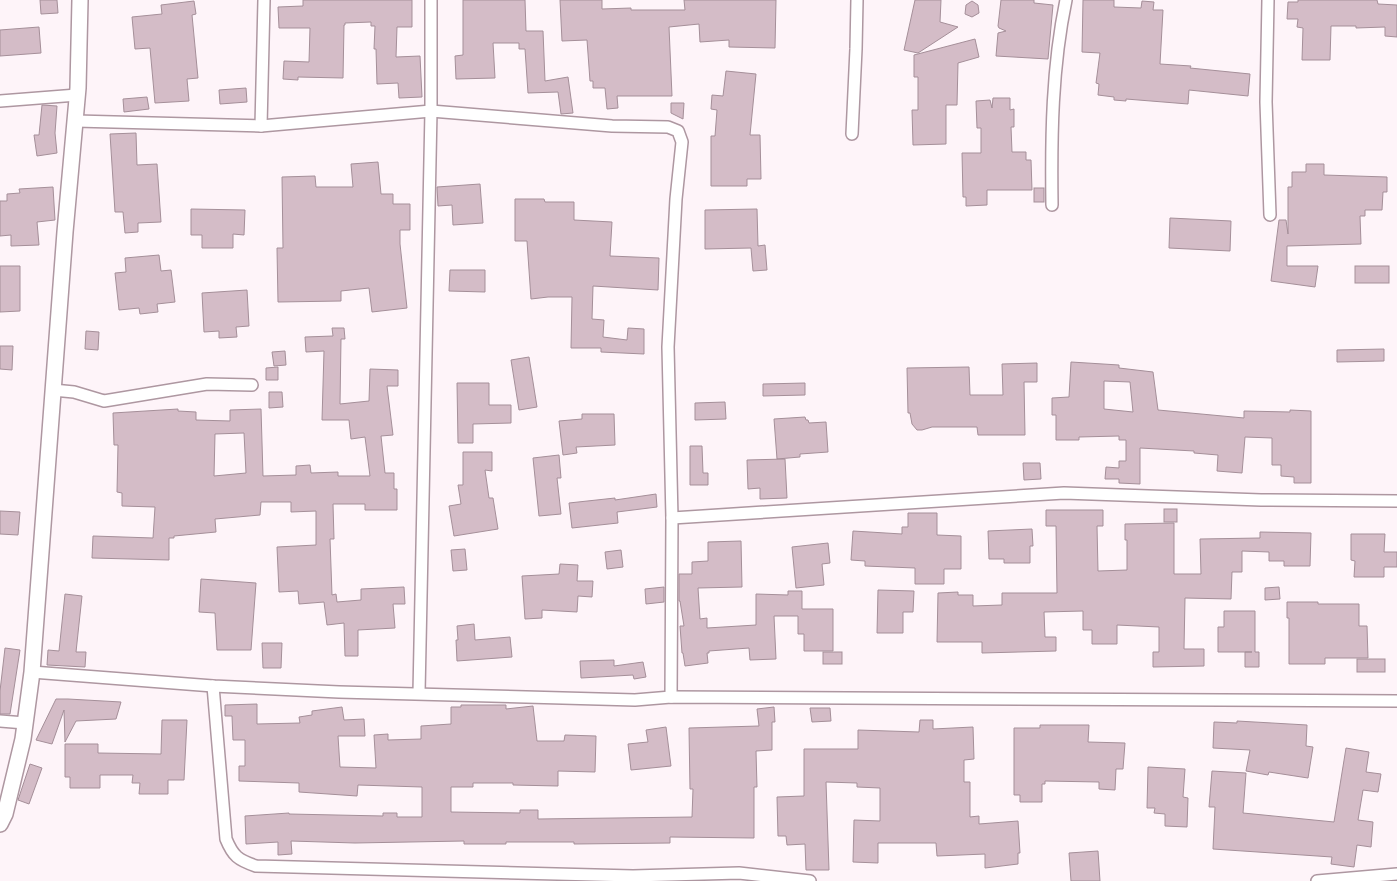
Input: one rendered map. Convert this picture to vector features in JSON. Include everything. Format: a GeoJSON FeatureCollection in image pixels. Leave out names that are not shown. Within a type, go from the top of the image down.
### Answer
{"type":"FeatureCollection","features":[{"type":"Feature","properties":{"kind":"street"},"geometry":{"type":"LineString","coordinates":[[0,824],[5,814],[25,724],[32,672],[53,390],[76,121],[80,0]]}},
{"type":"Feature","properties":{"kind":"street"},"geometry":{"type":"LineString","coordinates":[[261,126],[264,0]]}},
{"type":"Feature","properties":{"kind":"street"},"geometry":{"type":"LineString","coordinates":[[419,693],[431,111],[431,0]]}},
{"type":"Feature","properties":{"kind":"street"},"geometry":{"type":"LineString","coordinates":[[852,134],[857,0]]}},
{"type":"Feature","properties":{"kind":"street"},"geometry":{"type":"LineString","coordinates":[[1052,204],[1051,144],[1053,98],[1066,0]]}},
{"type":"Feature","properties":{"kind":"street"},"geometry":{"type":"LineString","coordinates":[[1268,0],[1266,102],[1270,215]]}},
{"type":"Feature","properties":{"kind":"street"},"geometry":{"type":"LineString","coordinates":[[0,101],[77,95]]}},
{"type":"Feature","properties":{"kind":"street"},"geometry":{"type":"LineString","coordinates":[[76,121],[261,126],[431,111],[612,126],[668,127],[678,131],[682,142],[676,199],[668,347],[672,518],[671,697]]}},
{"type":"Feature","properties":{"kind":"street"},"geometry":{"type":"LineString","coordinates":[[53,390],[74,392],[104,401],[207,384],[252,385]]}},
{"type":"Feature","properties":{"kind":"street"},"geometry":{"type":"LineString","coordinates":[[672,518],[1064,493],[1262,500],[1397,501]]}},
{"type":"Feature","properties":{"kind":"street"},"geometry":{"type":"LineString","coordinates":[[32,672],[213,686],[339,692],[635,700],[671,697],[1397,701]]}},
{"type":"Feature","properties":{"kind":"street"},"geometry":{"type":"LineString","coordinates":[[213,686],[226,839],[231,852],[242,862],[256,866],[671,878],[739,873],[810,881]]}},
{"type":"Feature","properties":{"kind":"street"},"geometry":{"type":"LineString","coordinates":[[0,721],[25,724]]}},
{"type":"Feature","properties":{"kind":"street"},"geometry":{"type":"LineString","coordinates":[[1317,881],[1397,874]]}},
{"type":"Feature","properties":{"kind":"building"},"geometry":{"type":"Polygon","coordinates":[[[40,0],[57,0],[58,13],[41,14],[40,0]]]}},
{"type":"Feature","properties":{"kind":"building"},"geometry":{"type":"Polygon","coordinates":[[[303,0],[412,0],[412,27],[397,27],[396,57],[420,56],[422,97],[399,98],[398,83],[377,84],[376,49],[374,49],[375,26],[371,26],[371,22],[345,23],[344,25],[343,78],[298,77],[298,80],[283,79],[284,61],[309,62],[310,28],[279,28],[278,7],[303,6],[303,0]]]}},
{"type":"Feature","properties":{"kind":"building"},"geometry":{"type":"Polygon","coordinates":[[[463,0],[525,0],[526,31],[543,31],[545,81],[568,77],[573,113],[561,114],[558,92],[528,93],[525,49],[519,49],[519,43],[493,43],[495,78],[456,79],[455,56],[463,55],[463,0]]]}},
{"type":"Feature","properties":{"kind":"building"},"geometry":{"type":"Polygon","coordinates":[[[560,0],[602,0],[602,9],[685,10],[684,0],[776,0],[775,48],[729,47],[729,40],[700,42],[699,24],[669,27],[672,96],[617,96],[618,108],[607,109],[605,88],[593,88],[593,81],[590,81],[587,40],[562,41],[560,0]]]}},
{"type":"Feature","properties":{"kind":"building"},"geometry":{"type":"Polygon","coordinates":[[[915,0],[941,0],[940,22],[958,27],[918,53],[904,50],[915,0]]]}},
{"type":"Feature","properties":{"kind":"building"},"geometry":{"type":"Polygon","coordinates":[[[1001,0],[1034,0],[1034,3],[1053,5],[1048,59],[996,56],[998,33],[1006,31],[998,26],[1001,0]]]}},
{"type":"Feature","properties":{"kind":"building"},"geometry":{"type":"Polygon","coordinates":[[[1083,0],[1114,0],[1114,7],[1141,8],[1142,1],[1154,2],[1153,10],[1163,10],[1160,64],[1250,74],[1248,96],[1189,90],[1188,104],[1126,99],[1126,101],[1114,100],[1114,97],[1098,95],[1099,84],[1096,83],[1100,53],[1082,52],[1083,0]]]}},
{"type":"Feature","properties":{"kind":"building"},"geometry":{"type":"Polygon","coordinates":[[[1298,0],[1377,0],[1378,4],[1397,5],[1397,37],[1385,36],[1385,27],[1356,28],[1356,26],[1331,26],[1330,60],[1302,60],[1303,28],[1297,27],[1298,19],[1287,19],[1288,2],[1298,2],[1298,0]]]}},
{"type":"Feature","properties":{"kind":"building"},"geometry":{"type":"Polygon","coordinates":[[[194,1],[196,14],[192,15],[198,78],[187,79],[189,101],[155,103],[150,48],[135,49],[132,17],[162,14],[161,5],[194,1]]]}},
{"type":"Feature","properties":{"kind":"building"},"geometry":{"type":"Polygon","coordinates":[[[972,1],[978,5],[979,13],[972,17],[965,14],[966,5],[972,1]]]}},
{"type":"Feature","properties":{"kind":"building"},"geometry":{"type":"Polygon","coordinates":[[[39,27],[41,53],[0,56],[0,30],[39,27]]]}},
{"type":"Feature","properties":{"kind":"building"},"geometry":{"type":"Polygon","coordinates":[[[975,39],[979,57],[958,63],[957,105],[946,105],[946,144],[913,145],[912,110],[918,110],[918,77],[914,77],[914,55],[975,39]]]}},
{"type":"Feature","properties":{"kind":"building"},"geometry":{"type":"Polygon","coordinates":[[[726,71],[756,74],[750,135],[760,135],[761,179],[747,179],[747,186],[711,186],[711,136],[715,136],[717,110],[711,109],[712,95],[723,96],[726,71]]]}},
{"type":"Feature","properties":{"kind":"building"},"geometry":{"type":"Polygon","coordinates":[[[246,88],[247,102],[220,104],[219,90],[246,88]]]}},
{"type":"Feature","properties":{"kind":"building"},"geometry":{"type":"Polygon","coordinates":[[[147,97],[149,109],[124,112],[123,99],[147,97]]]}},
{"type":"Feature","properties":{"kind":"building"},"geometry":{"type":"Polygon","coordinates":[[[993,98],[1010,98],[1010,110],[1014,109],[1014,127],[1011,127],[1012,152],[1026,152],[1026,160],[1031,160],[1032,190],[987,190],[987,205],[966,206],[966,197],[963,197],[962,153],[981,153],[981,128],[977,128],[976,101],[990,100],[992,108],[993,98]]]}},
{"type":"Feature","properties":{"kind":"building"},"geometry":{"type":"Polygon","coordinates":[[[671,103],[684,103],[683,119],[671,113],[671,103]]]}},
{"type":"Feature","properties":{"kind":"building"},"geometry":{"type":"Polygon","coordinates":[[[42,105],[57,106],[55,133],[57,153],[37,156],[34,135],[39,135],[42,105]]]}},
{"type":"Feature","properties":{"kind":"building"},"geometry":{"type":"Polygon","coordinates":[[[136,133],[137,165],[157,164],[161,222],[138,223],[138,232],[125,233],[123,212],[115,212],[110,134],[136,133]]]}},
{"type":"Feature","properties":{"kind":"building"},"geometry":{"type":"Polygon","coordinates":[[[378,162],[381,194],[393,194],[393,204],[410,204],[410,230],[400,230],[407,308],[372,312],[369,288],[341,291],[341,301],[278,302],[277,248],[283,248],[282,177],[315,176],[316,187],[353,187],[351,164],[378,162]]]}},
{"type":"Feature","properties":{"kind":"building"},"geometry":{"type":"Polygon","coordinates":[[[1306,164],[1324,164],[1324,175],[1387,177],[1387,192],[1383,192],[1382,210],[1365,210],[1365,216],[1360,216],[1361,244],[1287,246],[1287,266],[1318,266],[1315,287],[1271,281],[1279,220],[1286,220],[1288,234],[1288,187],[1292,187],[1292,172],[1306,172],[1306,164]]]}},
{"type":"Feature","properties":{"kind":"building"},"geometry":{"type":"Polygon","coordinates":[[[480,184],[483,223],[453,225],[452,205],[438,206],[437,187],[480,184]]]}},
{"type":"Feature","properties":{"kind":"building"},"geometry":{"type":"Polygon","coordinates":[[[53,187],[55,220],[37,222],[39,245],[11,246],[11,235],[0,236],[0,201],[7,201],[7,194],[20,193],[19,189],[53,187]]]}},
{"type":"Feature","properties":{"kind":"building"},"geometry":{"type":"Polygon","coordinates":[[[1034,188],[1044,188],[1044,202],[1034,202],[1034,188]]]}},
{"type":"Feature","properties":{"kind":"building"},"geometry":{"type":"Polygon","coordinates":[[[515,199],[574,202],[574,220],[612,222],[610,256],[659,258],[658,290],[593,286],[592,319],[604,320],[603,337],[627,340],[628,328],[644,329],[644,354],[601,352],[601,348],[571,348],[572,297],[531,299],[527,241],[515,241],[515,199]]]}},
{"type":"Feature","properties":{"kind":"building"},"geometry":{"type":"Polygon","coordinates":[[[191,209],[245,210],[244,235],[233,234],[233,248],[202,248],[202,235],[191,235],[191,209]]]}},
{"type":"Feature","properties":{"kind":"building"},"geometry":{"type":"Polygon","coordinates":[[[757,209],[758,246],[765,245],[767,270],[753,271],[751,248],[705,249],[705,210],[757,209]]]}},
{"type":"Feature","properties":{"kind":"building"},"geometry":{"type":"Polygon","coordinates":[[[1170,218],[1231,221],[1230,251],[1169,248],[1170,218]]]}},
{"type":"Feature","properties":{"kind":"building"},"geometry":{"type":"Polygon","coordinates":[[[159,255],[161,271],[171,270],[175,302],[157,304],[158,312],[140,314],[139,308],[119,310],[115,273],[126,272],[125,258],[159,255]]]}},
{"type":"Feature","properties":{"kind":"building"},"geometry":{"type":"Polygon","coordinates":[[[0,266],[20,266],[20,311],[0,312],[0,266]]]}},
{"type":"Feature","properties":{"kind":"building"},"geometry":{"type":"Polygon","coordinates":[[[1355,266],[1389,266],[1389,283],[1355,283],[1355,266]]]}},
{"type":"Feature","properties":{"kind":"building"},"geometry":{"type":"Polygon","coordinates":[[[450,270],[485,270],[485,292],[449,291],[450,270]]]}},
{"type":"Feature","properties":{"kind":"building"},"geometry":{"type":"Polygon","coordinates":[[[247,290],[249,326],[236,327],[237,337],[219,338],[219,331],[204,332],[202,293],[247,290]]]}},
{"type":"Feature","properties":{"kind":"building"},"geometry":{"type":"Polygon","coordinates":[[[332,328],[344,328],[345,339],[341,339],[340,404],[369,401],[370,369],[398,370],[398,386],[387,386],[393,435],[381,436],[385,473],[394,473],[394,489],[397,489],[397,510],[365,510],[365,504],[333,504],[334,539],[330,539],[332,595],[336,594],[337,602],[361,600],[361,589],[404,587],[405,604],[393,604],[395,628],[358,630],[358,656],[345,656],[344,623],[327,625],[324,602],[299,604],[298,591],[279,592],[277,547],[316,545],[316,511],[291,512],[291,502],[261,502],[260,515],[215,519],[216,532],[169,538],[169,560],[92,558],[93,536],[153,538],[155,507],[122,506],[122,493],[117,492],[118,445],[114,445],[113,413],[178,409],[178,411],[196,412],[196,420],[230,421],[230,410],[261,409],[263,476],[296,475],[296,466],[310,465],[311,473],[338,472],[338,476],[370,476],[365,437],[351,439],[349,420],[322,420],[324,351],[306,352],[305,337],[333,336],[332,328]],[[244,433],[215,434],[214,476],[246,473],[244,433]]]}},
{"type":"Feature","properties":{"kind":"building"},"geometry":{"type":"Polygon","coordinates":[[[86,331],[99,332],[98,350],[85,349],[86,331]]]}},
{"type":"Feature","properties":{"kind":"building"},"geometry":{"type":"Polygon","coordinates":[[[0,346],[13,346],[12,370],[0,369],[0,346]]]}},
{"type":"Feature","properties":{"kind":"building"},"geometry":{"type":"Polygon","coordinates":[[[1384,349],[1384,361],[1337,362],[1337,350],[1384,349]]]}},
{"type":"Feature","properties":{"kind":"building"},"geometry":{"type":"Polygon","coordinates":[[[285,351],[286,365],[274,366],[272,352],[285,351]]]}},
{"type":"Feature","properties":{"kind":"building"},"geometry":{"type":"Polygon","coordinates":[[[529,357],[537,407],[519,410],[511,360],[529,357]]]}},
{"type":"Feature","properties":{"kind":"building"},"geometry":{"type":"Polygon","coordinates":[[[1071,362],[1119,365],[1119,368],[1153,372],[1158,410],[1244,418],[1244,411],[1311,411],[1311,483],[1294,483],[1294,477],[1281,476],[1281,465],[1272,465],[1272,438],[1245,437],[1242,473],[1217,471],[1218,455],[1194,453],[1194,451],[1140,448],[1140,484],[1119,483],[1119,479],[1105,479],[1106,467],[1119,468],[1119,461],[1126,461],[1126,440],[1119,440],[1119,436],[1079,437],[1079,440],[1056,440],[1056,415],[1052,415],[1052,398],[1069,397],[1071,362]],[[1104,381],[1104,409],[1133,412],[1130,382],[1104,381]]]}},
{"type":"Feature","properties":{"kind":"building"},"geometry":{"type":"Polygon","coordinates":[[[1037,363],[1037,382],[1024,382],[1025,435],[978,435],[977,427],[932,427],[917,430],[912,424],[910,413],[908,413],[907,368],[969,367],[970,395],[1003,395],[1002,364],[1037,363]]]}},
{"type":"Feature","properties":{"kind":"building"},"geometry":{"type":"Polygon","coordinates":[[[278,367],[278,380],[266,380],[266,368],[278,367]]]}},
{"type":"Feature","properties":{"kind":"building"},"geometry":{"type":"Polygon","coordinates":[[[457,383],[489,383],[489,405],[511,405],[511,423],[473,424],[473,443],[458,443],[457,383]]]}},
{"type":"Feature","properties":{"kind":"building"},"geometry":{"type":"Polygon","coordinates":[[[805,383],[805,395],[763,396],[763,384],[805,383]]]}},
{"type":"Feature","properties":{"kind":"building"},"geometry":{"type":"Polygon","coordinates":[[[269,392],[282,392],[283,407],[269,408],[269,392]]]}},
{"type":"Feature","properties":{"kind":"building"},"geometry":{"type":"Polygon","coordinates":[[[725,402],[726,419],[695,420],[695,403],[725,402]]]}},
{"type":"Feature","properties":{"kind":"building"},"geometry":{"type":"Polygon","coordinates":[[[582,414],[614,414],[615,445],[576,447],[577,453],[563,455],[559,421],[582,419],[582,414]]]}},
{"type":"Feature","properties":{"kind":"building"},"geometry":{"type":"Polygon","coordinates":[[[805,417],[809,423],[826,422],[828,452],[800,454],[800,457],[777,459],[774,419],[805,417]]]}},
{"type":"Feature","properties":{"kind":"building"},"geometry":{"type":"Polygon","coordinates":[[[690,446],[702,446],[703,473],[708,473],[708,485],[690,485],[690,446]]]}},
{"type":"Feature","properties":{"kind":"building"},"geometry":{"type":"Polygon","coordinates":[[[463,452],[492,452],[492,471],[485,470],[489,498],[493,498],[498,529],[454,536],[449,506],[461,504],[458,485],[463,485],[463,452]]]}},
{"type":"Feature","properties":{"kind":"building"},"geometry":{"type":"Polygon","coordinates":[[[559,455],[561,478],[557,478],[561,514],[539,516],[533,458],[559,455]]]}},
{"type":"Feature","properties":{"kind":"building"},"geometry":{"type":"Polygon","coordinates":[[[785,459],[787,498],[760,499],[760,488],[748,489],[747,460],[785,459]]]}},
{"type":"Feature","properties":{"kind":"building"},"geometry":{"type":"Polygon","coordinates":[[[1023,463],[1040,463],[1041,479],[1024,480],[1023,463]]]}},
{"type":"Feature","properties":{"kind":"building"},"geometry":{"type":"Polygon","coordinates":[[[656,494],[657,507],[617,512],[618,523],[572,528],[569,503],[615,498],[615,500],[656,494]]]}},
{"type":"Feature","properties":{"kind":"building"},"geometry":{"type":"Polygon","coordinates":[[[1164,509],[1177,509],[1177,522],[1164,522],[1164,509]]]}},
{"type":"Feature","properties":{"kind":"building"},"geometry":{"type":"Polygon","coordinates":[[[1046,510],[1103,510],[1103,526],[1097,526],[1098,571],[1127,570],[1125,524],[1174,523],[1174,574],[1201,574],[1200,539],[1260,538],[1260,532],[1311,533],[1310,566],[1284,566],[1284,561],[1269,561],[1269,552],[1242,551],[1242,572],[1232,572],[1231,599],[1185,598],[1184,649],[1204,649],[1204,666],[1153,667],[1153,652],[1159,652],[1159,627],[1117,625],[1117,644],[1092,644],[1092,630],[1083,630],[1083,611],[1044,612],[1045,637],[1056,637],[1056,651],[982,653],[982,642],[937,642],[938,593],[958,592],[958,595],[973,595],[973,606],[1002,605],[1002,593],[1057,593],[1056,526],[1046,526],[1046,510]]]}},
{"type":"Feature","properties":{"kind":"building"},"geometry":{"type":"Polygon","coordinates":[[[0,511],[20,512],[18,535],[0,534],[0,511]]]}},
{"type":"Feature","properties":{"kind":"building"},"geometry":{"type":"Polygon","coordinates":[[[908,513],[937,513],[937,535],[961,536],[961,569],[944,569],[944,584],[915,584],[915,568],[865,566],[865,561],[851,560],[853,531],[902,534],[902,527],[908,527],[908,513]]]}},
{"type":"Feature","properties":{"kind":"building"},"geometry":{"type":"Polygon","coordinates":[[[1032,529],[1033,546],[1030,546],[1030,563],[1004,563],[1004,559],[989,559],[988,531],[1032,529]]]}},
{"type":"Feature","properties":{"kind":"building"},"geometry":{"type":"Polygon","coordinates":[[[1351,534],[1385,534],[1384,552],[1397,552],[1397,567],[1384,567],[1384,577],[1354,577],[1355,561],[1351,560],[1351,534]]]}},
{"type":"Feature","properties":{"kind":"building"},"geometry":{"type":"Polygon","coordinates":[[[741,541],[742,587],[698,588],[700,619],[707,618],[707,628],[756,625],[756,594],[788,595],[788,591],[802,591],[802,609],[833,609],[833,651],[804,651],[804,634],[798,634],[798,616],[774,616],[776,659],[750,660],[749,648],[709,651],[707,653],[708,663],[685,666],[680,626],[684,626],[679,601],[679,574],[692,574],[692,562],[708,561],[708,542],[741,541]]]}},
{"type":"Feature","properties":{"kind":"building"},"geometry":{"type":"Polygon","coordinates":[[[828,543],[830,563],[822,564],[824,585],[796,588],[792,547],[828,543]]]}},
{"type":"Feature","properties":{"kind":"building"},"geometry":{"type":"Polygon","coordinates":[[[465,549],[467,570],[453,571],[451,550],[465,549]]]}},
{"type":"Feature","properties":{"kind":"building"},"geometry":{"type":"Polygon","coordinates":[[[621,550],[623,567],[607,569],[605,552],[621,550]]]}},
{"type":"Feature","properties":{"kind":"building"},"geometry":{"type":"Polygon","coordinates":[[[560,564],[578,565],[577,581],[593,581],[592,597],[578,596],[577,612],[542,610],[542,618],[525,619],[522,576],[559,574],[560,564]]]}},
{"type":"Feature","properties":{"kind":"building"},"geometry":{"type":"Polygon","coordinates":[[[201,579],[256,583],[251,650],[217,650],[215,613],[199,612],[201,579]]]}},
{"type":"Feature","properties":{"kind":"building"},"geometry":{"type":"Polygon","coordinates":[[[664,587],[664,602],[646,604],[645,589],[664,587]]]}},
{"type":"Feature","properties":{"kind":"building"},"geometry":{"type":"Polygon","coordinates":[[[1279,587],[1280,599],[1265,600],[1265,588],[1279,587]]]}},
{"type":"Feature","properties":{"kind":"building"},"geometry":{"type":"Polygon","coordinates":[[[878,590],[914,591],[913,612],[903,612],[903,633],[877,633],[878,590]]]}},
{"type":"Feature","properties":{"kind":"building"},"geometry":{"type":"Polygon","coordinates":[[[65,594],[82,596],[76,652],[86,652],[85,667],[47,665],[48,650],[59,651],[65,594]]]}},
{"type":"Feature","properties":{"kind":"building"},"geometry":{"type":"Polygon","coordinates":[[[1287,602],[1359,604],[1359,626],[1367,626],[1368,658],[1325,658],[1325,664],[1289,664],[1287,602]]]}},
{"type":"Feature","properties":{"kind":"building"},"geometry":{"type":"Polygon","coordinates":[[[1224,611],[1255,611],[1255,652],[1259,652],[1259,667],[1245,667],[1245,652],[1218,652],[1218,627],[1224,627],[1224,611]]]}},
{"type":"Feature","properties":{"kind":"building"},"geometry":{"type":"Polygon","coordinates":[[[474,624],[475,640],[510,637],[512,657],[457,661],[457,626],[474,624]]]}},
{"type":"Feature","properties":{"kind":"building"},"geometry":{"type":"Polygon","coordinates":[[[262,643],[282,643],[281,668],[263,668],[262,643]]]}},
{"type":"Feature","properties":{"kind":"building"},"geometry":{"type":"Polygon","coordinates":[[[5,648],[20,650],[10,714],[0,714],[0,691],[5,648]]]}},
{"type":"Feature","properties":{"kind":"building"},"geometry":{"type":"Polygon","coordinates":[[[823,652],[842,652],[842,664],[823,664],[823,652]]]}},
{"type":"Feature","properties":{"kind":"building"},"geometry":{"type":"Polygon","coordinates":[[[1357,659],[1385,659],[1385,672],[1357,672],[1357,659]]]}},
{"type":"Feature","properties":{"kind":"building"},"geometry":{"type":"Polygon","coordinates":[[[614,660],[614,666],[643,662],[646,677],[634,679],[633,675],[581,678],[580,661],[614,660]]]}},
{"type":"Feature","properties":{"kind":"building"},"geometry":{"type":"Polygon","coordinates":[[[56,699],[121,702],[116,719],[76,721],[65,742],[64,710],[52,744],[36,740],[56,699]]]}},
{"type":"Feature","properties":{"kind":"building"},"geometry":{"type":"Polygon","coordinates":[[[257,704],[257,724],[300,723],[299,717],[312,715],[312,711],[342,707],[344,720],[364,719],[365,736],[338,736],[340,767],[376,768],[374,735],[388,734],[388,740],[421,739],[421,726],[451,724],[451,707],[461,707],[461,705],[506,705],[506,709],[533,706],[537,741],[564,741],[565,735],[596,736],[595,772],[558,771],[558,786],[473,783],[473,787],[451,787],[451,812],[520,813],[520,810],[538,810],[538,819],[692,817],[693,789],[690,789],[689,728],[759,726],[757,709],[774,707],[775,722],[772,722],[772,750],[756,751],[757,787],[754,787],[754,838],[670,837],[670,843],[574,844],[574,842],[464,844],[464,841],[355,843],[291,841],[292,854],[278,855],[278,842],[246,844],[245,816],[289,813],[383,816],[383,813],[397,813],[397,817],[422,817],[422,787],[358,785],[357,796],[299,792],[299,783],[239,781],[239,766],[245,766],[245,740],[233,740],[232,716],[225,716],[225,705],[257,704]]]}},
{"type":"Feature","properties":{"kind":"building"},"geometry":{"type":"Polygon","coordinates":[[[810,708],[830,708],[831,721],[812,722],[810,708]]]}},
{"type":"Feature","properties":{"kind":"building"},"geometry":{"type":"Polygon","coordinates":[[[162,720],[187,720],[184,780],[168,780],[168,794],[139,794],[140,783],[132,783],[133,775],[100,775],[100,788],[70,788],[70,777],[65,777],[65,744],[98,744],[98,753],[161,754],[162,720]]]}},
{"type":"Feature","properties":{"kind":"building"},"geometry":{"type":"Polygon","coordinates":[[[920,720],[933,720],[933,729],[973,727],[974,759],[964,760],[964,782],[970,782],[970,817],[979,816],[979,824],[1018,821],[1020,853],[1018,853],[1018,864],[985,868],[985,854],[937,856],[936,843],[878,843],[878,863],[853,862],[854,820],[880,821],[880,788],[857,787],[857,783],[826,782],[829,870],[806,870],[805,844],[787,845],[786,836],[778,836],[777,797],[804,796],[804,749],[858,749],[858,730],[919,732],[920,720]]]}},
{"type":"Feature","properties":{"kind":"building"},"geometry":{"type":"Polygon","coordinates":[[[1237,721],[1307,725],[1306,746],[1313,747],[1308,778],[1269,772],[1268,775],[1246,771],[1250,750],[1213,748],[1214,722],[1237,723],[1237,721]]]}},
{"type":"Feature","properties":{"kind":"building"},"geometry":{"type":"Polygon","coordinates":[[[1040,725],[1089,725],[1088,742],[1125,743],[1123,769],[1116,769],[1115,790],[1099,789],[1099,782],[1045,781],[1045,784],[1042,784],[1042,802],[1020,802],[1020,795],[1014,795],[1014,728],[1040,728],[1040,725]]]}},
{"type":"Feature","properties":{"kind":"building"},"geometry":{"type":"Polygon","coordinates":[[[666,727],[671,766],[631,770],[628,744],[648,742],[646,730],[666,727]]]}},
{"type":"Feature","properties":{"kind":"building"},"geometry":{"type":"Polygon","coordinates":[[[1346,748],[1369,752],[1366,772],[1381,774],[1378,792],[1363,790],[1358,820],[1373,822],[1371,847],[1357,845],[1354,867],[1331,864],[1332,857],[1213,849],[1215,807],[1209,807],[1212,771],[1246,773],[1243,813],[1334,822],[1346,748]]]}},
{"type":"Feature","properties":{"kind":"building"},"geometry":{"type":"Polygon","coordinates":[[[30,764],[42,768],[29,804],[18,800],[30,764]]]}},
{"type":"Feature","properties":{"kind":"building"},"geometry":{"type":"Polygon","coordinates":[[[1148,767],[1185,769],[1183,797],[1188,798],[1187,827],[1165,826],[1165,814],[1154,813],[1155,808],[1147,808],[1148,767]]]}},
{"type":"Feature","properties":{"kind":"building"},"geometry":{"type":"Polygon","coordinates":[[[1098,851],[1100,881],[1071,881],[1069,853],[1098,851]]]}}]}
